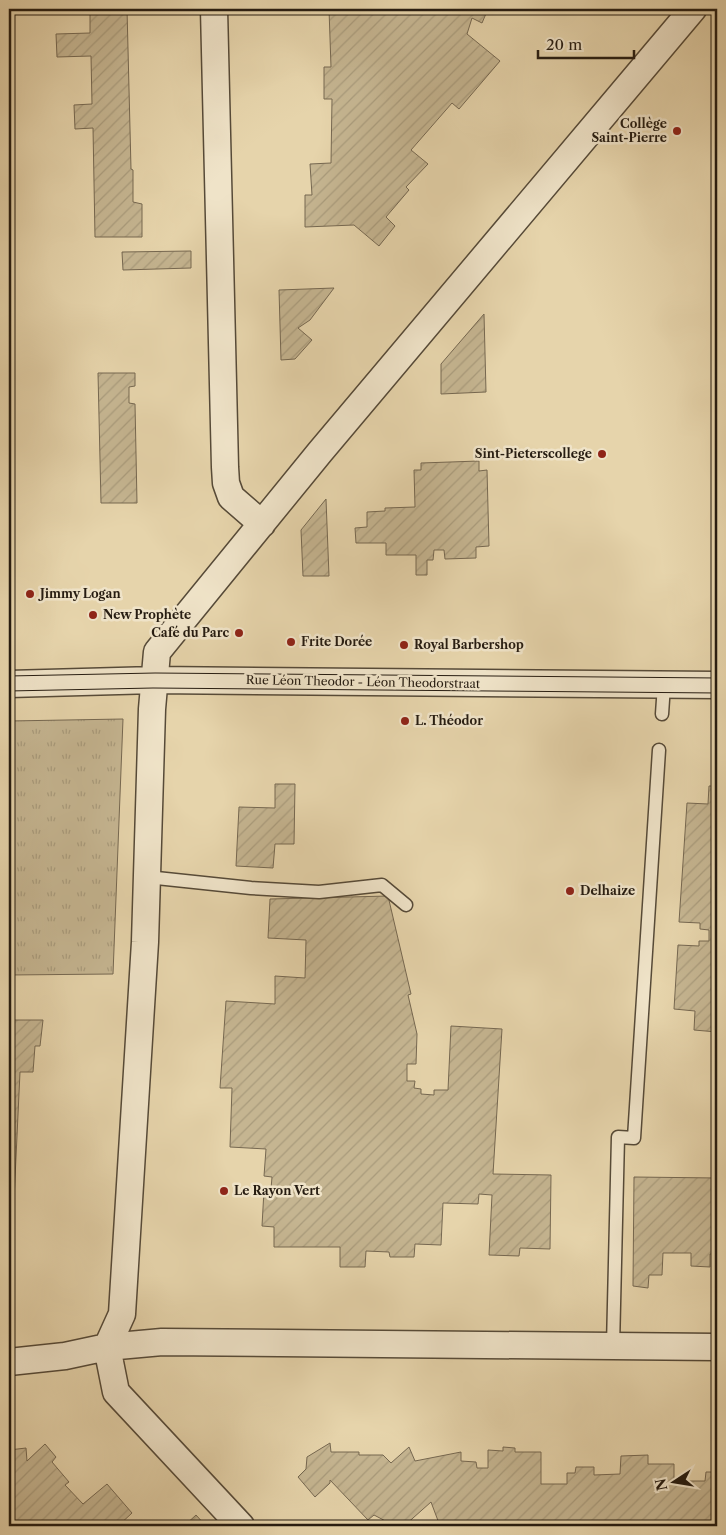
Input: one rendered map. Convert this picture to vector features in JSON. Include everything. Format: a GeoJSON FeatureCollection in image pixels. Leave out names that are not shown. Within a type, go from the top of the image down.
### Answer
{"type":"FeatureCollection","features":[{"type":"Feature","properties":{"kind":"street"},"geometry":{"type":"LineString","coordinates":[[214,9],[224,467],[226,483],[232,497],[262,524]]}},
{"type":"Feature","properties":{"kind":"street"},"geometry":{"type":"LineString","coordinates":[[241,1526],[116,1392],[107,1347],[122,1314],[144,961],[152,709],[157,652],[320,452],[693,9]]}},
{"type":"Feature","properties":{"kind":"street","name":"Rue Léon Theodor - Léon Theodorstraat"},"geometry":{"type":"LineString","coordinates":[[9,684],[155,680],[717,686]]}},
{"type":"Feature","properties":{"kind":"street"},"geometry":{"type":"LineString","coordinates":[[9,1362],[65,1356],[107,1347],[162,1342],[717,1347]]}},
{"type":"Feature","properties":{"kind":"lane"},"geometry":{"type":"LineString","coordinates":[[662,714],[664,685]]}},
{"type":"Feature","properties":{"kind":"lane"},"geometry":{"type":"LineString","coordinates":[[613,1346],[618,1137],[634,1138],[659,750]]}},
{"type":"Feature","properties":{"kind":"lane"},"geometry":{"type":"LineString","coordinates":[[147,877],[251,888],[319,892],[382,885],[406,905]]}},
{"type":"Feature","properties":{"kind":"green space"},"geometry":{"type":"Polygon","coordinates":[[[90,9],[127,9],[133,202],[142,204],[142,237],[95,237],[93,128],[75,129],[74,105],[92,104],[91,56],[57,57],[56,34],[90,33],[90,9]]]}},
{"type":"Feature","properties":{"kind":"green space"},"geometry":{"type":"Polygon","coordinates":[[[329,9],[488,9],[482,23],[472,18],[467,34],[500,61],[459,109],[452,103],[411,150],[428,164],[406,187],[409,190],[386,217],[395,226],[379,246],[354,225],[305,227],[305,195],[312,195],[310,164],[331,163],[332,99],[324,99],[324,67],[331,67],[329,9]]]}},
{"type":"Feature","properties":{"kind":"green space"},"geometry":{"type":"Polygon","coordinates":[[[191,251],[191,268],[123,270],[122,252],[191,251]]]}},
{"type":"Feature","properties":{"kind":"green space"},"geometry":{"type":"Polygon","coordinates":[[[334,288],[310,320],[298,328],[312,340],[295,359],[281,360],[279,290],[334,288]]]}},
{"type":"Feature","properties":{"kind":"green space"},"geometry":{"type":"Polygon","coordinates":[[[484,314],[486,392],[441,394],[441,364],[484,314]]]}},
{"type":"Feature","properties":{"kind":"green space"},"geometry":{"type":"Polygon","coordinates":[[[98,373],[135,373],[135,386],[129,387],[129,403],[135,404],[137,503],[101,503],[98,373]]]}},
{"type":"Feature","properties":{"kind":"green space"},"geometry":{"type":"Polygon","coordinates":[[[479,461],[479,471],[487,470],[489,546],[476,547],[476,558],[445,559],[444,550],[434,550],[433,560],[427,560],[427,575],[416,575],[416,555],[386,555],[386,543],[356,543],[355,528],[367,527],[367,512],[385,511],[385,508],[415,507],[414,470],[421,470],[421,463],[479,461]]]}},
{"type":"Feature","properties":{"kind":"green space"},"geometry":{"type":"Polygon","coordinates":[[[326,499],[329,576],[303,576],[301,530],[326,499]]]}},
{"type":"Feature","properties":{"kind":"green space"},"geometry":{"type":"Polygon","coordinates":[[[123,719],[113,974],[9,975],[9,721],[123,719]]]}},
{"type":"Feature","properties":{"kind":"green space"},"geometry":{"type":"Polygon","coordinates":[[[275,784],[295,784],[294,844],[275,844],[273,868],[236,866],[239,807],[275,808],[275,784]]]}},
{"type":"Feature","properties":{"kind":"green space"},"geometry":{"type":"Polygon","coordinates":[[[709,786],[717,786],[717,1032],[694,1030],[695,1011],[674,1009],[678,945],[699,946],[699,941],[709,941],[709,930],[700,929],[700,923],[679,922],[687,803],[708,804],[709,786]]]}},
{"type":"Feature","properties":{"kind":"green space"},"geometry":{"type":"Polygon","coordinates":[[[388,896],[411,994],[408,995],[417,1034],[416,1064],[407,1064],[407,1081],[415,1081],[414,1088],[421,1089],[421,1094],[434,1095],[434,1090],[448,1090],[451,1026],[502,1029],[493,1174],[551,1175],[550,1249],[520,1248],[519,1256],[489,1255],[492,1195],[479,1194],[478,1204],[443,1203],[441,1245],[415,1244],[414,1257],[390,1257],[389,1252],[366,1251],[365,1267],[340,1267],[340,1247],[274,1247],[274,1227],[262,1226],[264,1190],[271,1189],[272,1177],[264,1176],[266,1149],[230,1147],[232,1088],[220,1088],[226,1001],[275,1004],[275,976],[305,978],[306,940],[268,938],[270,899],[388,896]]]}},
{"type":"Feature","properties":{"kind":"green space"},"geometry":{"type":"Polygon","coordinates":[[[9,1020],[43,1020],[40,1046],[35,1046],[33,1072],[20,1072],[13,1221],[9,1221],[9,1020]]]}},
{"type":"Feature","properties":{"kind":"green space"},"geometry":{"type":"Polygon","coordinates":[[[634,1177],[717,1178],[717,1254],[710,1254],[710,1267],[691,1266],[691,1253],[663,1253],[662,1275],[649,1275],[648,1288],[633,1286],[634,1177]]]}},
{"type":"Feature","properties":{"kind":"green space"},"geometry":{"type":"Polygon","coordinates":[[[330,1443],[331,1452],[359,1452],[359,1455],[383,1455],[391,1463],[409,1447],[415,1461],[461,1452],[461,1461],[476,1462],[477,1468],[488,1468],[488,1450],[503,1451],[503,1447],[515,1448],[515,1452],[541,1452],[541,1484],[567,1484],[567,1473],[575,1473],[576,1467],[594,1467],[594,1475],[620,1474],[621,1456],[648,1455],[648,1464],[674,1464],[674,1481],[705,1481],[706,1472],[717,1472],[717,1526],[440,1526],[431,1502],[404,1526],[395,1526],[374,1515],[368,1520],[330,1480],[330,1483],[315,1497],[298,1477],[306,1469],[307,1457],[330,1443]]]}},
{"type":"Feature","properties":{"kind":"green space"},"geometry":{"type":"Polygon","coordinates":[[[45,1444],[56,1457],[52,1462],[69,1482],[65,1485],[83,1504],[107,1484],[132,1513],[118,1526],[9,1526],[9,1450],[26,1448],[27,1461],[45,1444]]]}},
{"type":"Feature","properties":{"kind":"green space"},"geometry":{"type":"Polygon","coordinates":[[[196,1515],[206,1526],[184,1526],[196,1515]]]}},
{"type":"Feature","properties":{"kind":"tram line"},"geometry":{"type":"LineString","coordinates":[[9,676],[155,673],[717,678]]}},
{"type":"Feature","properties":{"kind":"tram line"},"geometry":{"type":"LineString","coordinates":[[9,691],[153,688],[717,693]]}},
{"type":"Feature","properties":{"kind":"place","name":"Collège Saint-Pierre"},"geometry":{"type":"Point","coordinates":[677,131]}},
{"type":"Feature","properties":{"kind":"place","name":"Sint-Pieterscollege"},"geometry":{"type":"Point","coordinates":[602,454]}},
{"type":"Feature","properties":{"kind":"place","name":"Jimmy Logan"},"geometry":{"type":"Point","coordinates":[30,594]}},
{"type":"Feature","properties":{"kind":"place","name":"New Prophète"},"geometry":{"type":"Point","coordinates":[93,615]}},
{"type":"Feature","properties":{"kind":"place","name":"Café du Parc"},"geometry":{"type":"Point","coordinates":[239,633]}},
{"type":"Feature","properties":{"kind":"place","name":"Frite Dorée"},"geometry":{"type":"Point","coordinates":[291,642]}},
{"type":"Feature","properties":{"kind":"place","name":"Royal Barbershop"},"geometry":{"type":"Point","coordinates":[404,645]}},
{"type":"Feature","properties":{"kind":"place","name":"L. Théodor"},"geometry":{"type":"Point","coordinates":[405,721]}},
{"type":"Feature","properties":{"kind":"place","name":"Delhaize"},"geometry":{"type":"Point","coordinates":[570,891]}},
{"type":"Feature","properties":{"kind":"place","name":"Le Rayon Vert"},"geometry":{"type":"Point","coordinates":[224,1191]}}]}
